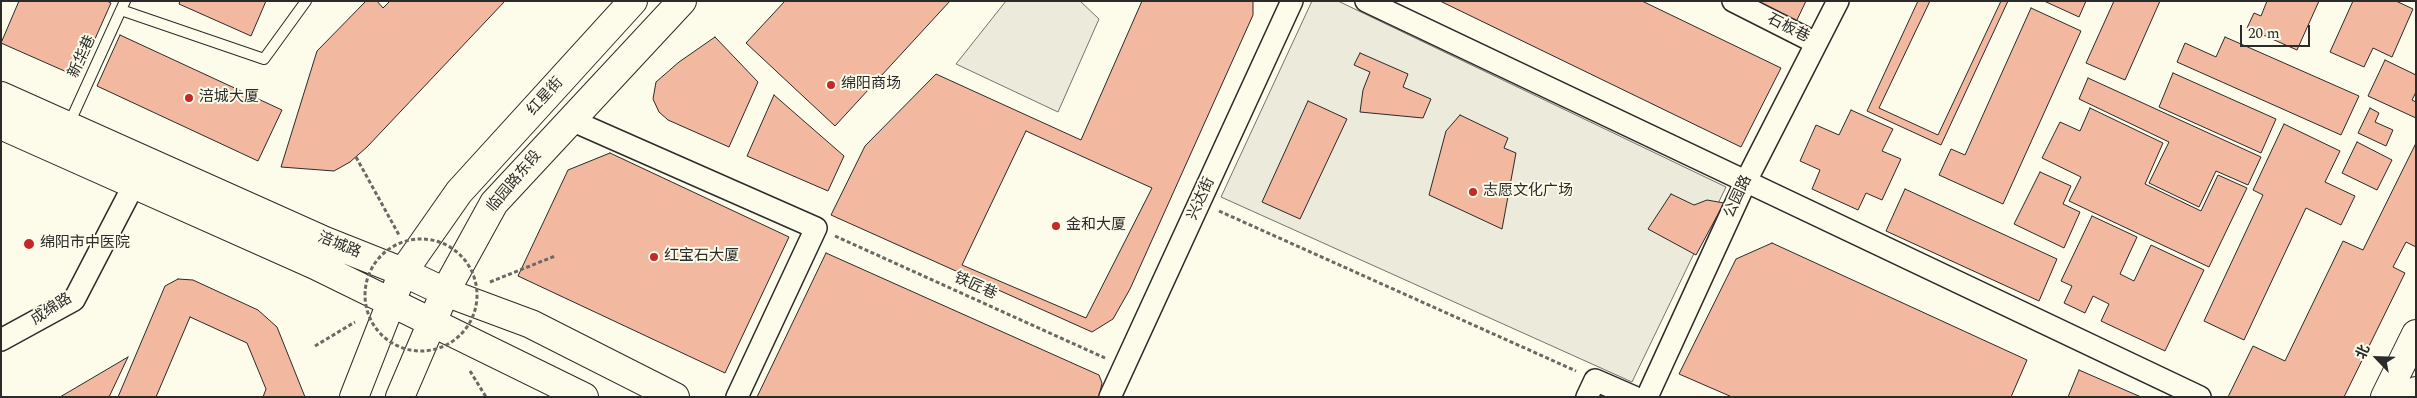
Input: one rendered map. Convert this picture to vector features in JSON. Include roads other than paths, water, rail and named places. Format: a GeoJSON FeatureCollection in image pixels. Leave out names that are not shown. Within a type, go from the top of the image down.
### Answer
{"type":"FeatureCollection","features":[{"type":"Feature","properties":{"kind":"street","name":"红星街"},"geometry":{"type":"LineString","coordinates":[[354,397],[380,308],[459,192],[633,1]]}},
{"type":"Feature","properties":{"kind":"street","name":"临园路东段"},"geometry":{"type":"LineString","coordinates":[[400,397],[445,292],[494,202],[682,1]]}},
{"type":"Feature","properties":{"kind":"street","name":"兴达街"},"geometry":{"type":"LineString","coordinates":[[1110,397],[1292,1]]}},
{"type":"Feature","properties":{"kind":"street"},"geometry":{"type":"LineString","coordinates":[[1366,1],[2200,397]]}},
{"type":"Feature","properties":{"kind":"street","name":"石板巷"},"geometry":{"type":"LineString","coordinates":[[1733,1],[1816,43]]}},
{"type":"Feature","properties":{"kind":"street","name":"公园路"},"geometry":{"type":"LineString","coordinates":[[1648,397],[1746,181],[1838,1]]}},
{"type":"Feature","properties":{"kind":"street","name":"涪城路"},"geometry":{"type":"LineString","coordinates":[[1,96],[69,125],[140,173],[315,265],[380,308],[432,322],[584,397]]}},
{"type":"Feature","properties":{"kind":"street"},"geometry":{"type":"LineString","coordinates":[[571,120],[816,228],[737,397]]}},
{"type":"Feature","properties":{"kind":"street","name":"涪城路"},"geometry":{"type":"LineString","coordinates":[[1,125],[140,173],[325,241],[403,272],[445,292],[531,324],[675,397]]}},
{"type":"Feature","properties":{"kind":"street","name":"成绵路"},"geometry":{"type":"LineString","coordinates":[[1,340],[74,300],[140,173]]}},
{"type":"Feature","properties":{"kind":"street"},"geometry":{"type":"LineString","coordinates":[[2385,397],[2416,334]]}},
{"type":"Feature","properties":{"kind":"street"},"geometry":{"type":"LineString","coordinates":[[1587,397],[1595,380],[1634,397]]}},
{"type":"Feature","properties":{"kind":"street"},"geometry":{"type":"LineString","coordinates":[[2413,397],[2416,391]]}},
{"type":"Feature","properties":{"kind":"lane"},"geometry":{"type":"LineString","coordinates":[[123,6],[264,59],[306,1]]}},
{"type":"Feature","properties":{"kind":"lane","name":"新华巷"},"geometry":{"type":"LineString","coordinates":[[69,125],[123,6]]}},
{"type":"Feature","properties":{"kind":"place","name":"绵阳商场"},"geometry":{"type":"Point","coordinates":[831,85]}},
{"type":"Feature","properties":{"kind":"place","name":"涪城大厦"},"geometry":{"type":"Point","coordinates":[189,98]}},
{"type":"Feature","properties":{"kind":"place","name":"志愿文化广场"},"geometry":{"type":"Point","coordinates":[1473,192]}},
{"type":"Feature","properties":{"kind":"place","name":"金和大厦"},"geometry":{"type":"Point","coordinates":[1056,226]}},
{"type":"Feature","properties":{"kind":"place","name":"绵阳市中医院"},"geometry":{"type":"Point","coordinates":[29,244]}},
{"type":"Feature","properties":{"kind":"place","name":"红宝石大厦"},"geometry":{"type":"Point","coordinates":[654,257]}}]}
